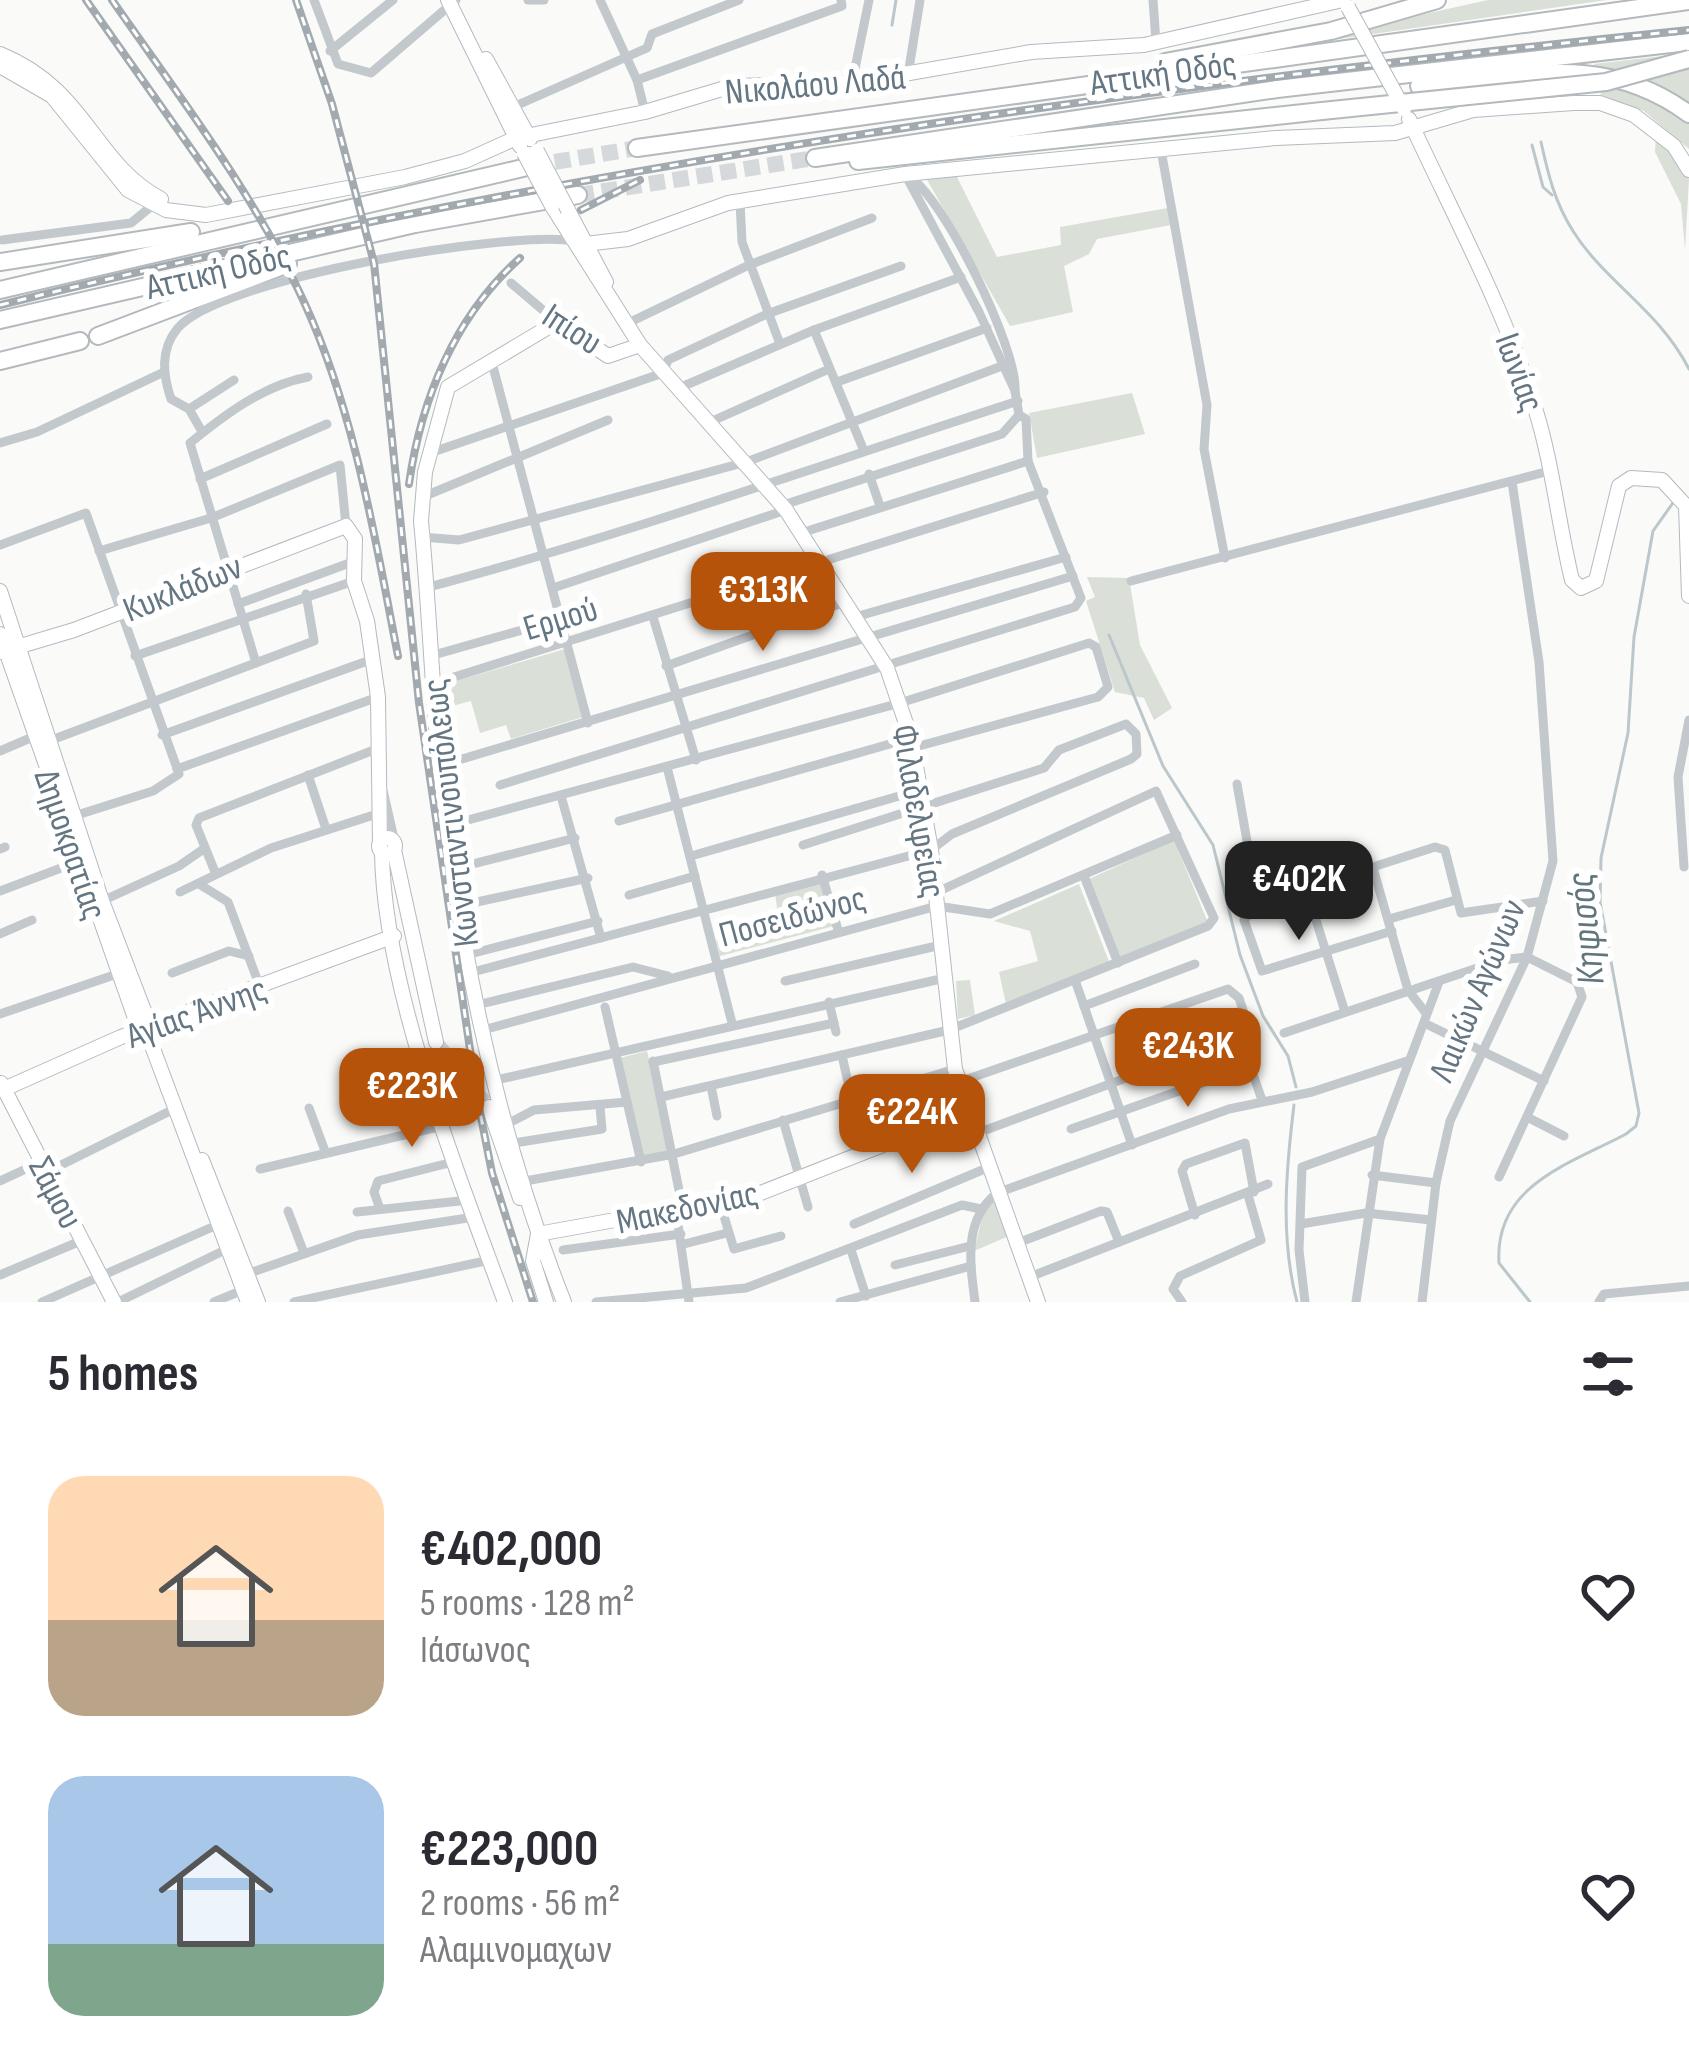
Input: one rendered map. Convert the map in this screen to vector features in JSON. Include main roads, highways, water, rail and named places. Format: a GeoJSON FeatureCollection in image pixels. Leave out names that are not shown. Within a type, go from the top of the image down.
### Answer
{"type":"FeatureCollection","features":[{"type":"Feature","properties":{"kind":"highway"},"geometry":{"type":"LineString","coordinates":[[1083,83],[1330,32],[1437,0]]}},
{"type":"Feature","properties":{"kind":"highway","name":"Αττική Οδός"},"geometry":{"type":"LineString","coordinates":[[637,148],[1689,1]]}},
{"type":"Feature","properties":{"kind":"highway","name":"Αττική Οδός"},"geometry":{"type":"LineString","coordinates":[[1689,42],[1277,89],[815,158],[849,162],[1606,82],[1655,72],[1689,58]]}},
{"type":"Feature","properties":{"kind":"highway"},"geometry":{"type":"LineString","coordinates":[[1349,84],[1400,87],[1576,70],[1644,86],[1689,114]]}},
{"type":"Feature","properties":{"kind":"highway","name":"Αττική Οδός"},"geometry":{"type":"LineString","coordinates":[[0,290],[529,157]]}},
{"type":"Feature","properties":{"kind":"highway","name":"Αττική Οδός"},"geometry":{"type":"LineString","coordinates":[[0,320],[415,224],[568,207]]}},
{"type":"Feature","properties":{"kind":"highway"},"geometry":{"type":"LineString","coordinates":[[0,361],[89,338],[271,269],[415,224]]}},
{"type":"Feature","properties":{"kind":"highway"},"geometry":{"type":"LineString","coordinates":[[0,262],[194,232],[240,231]]}},
{"type":"Feature","properties":{"kind":"waterway"},"geometry":{"type":"LineString","coordinates":[[892,25],[896,0]]}},
{"type":"Feature","properties":{"kind":"waterway"},"geometry":{"type":"LineString","coordinates":[[1541,142],[1549,177],[1573,231],[1663,330],[1689,369]]}},
{"type":"Feature","properties":{"kind":"waterway","name":"Κηφισός"},"geometry":{"type":"LineString","coordinates":[[1532,145],[1543,187],[1552,195]]}},
{"type":"Feature","properties":{"kind":"waterway","name":"Κηφισός"},"geometry":{"type":"LineString","coordinates":[[1530,1302],[1499,1263],[1509,1214],[1540,1180],[1626,1134],[1636,1126],[1639,1113],[1600,902],[1601,858],[1628,733],[1634,637],[1653,531],[1675,500]]}},
{"type":"Feature","properties":{"kind":"waterway"},"geometry":{"type":"LineString","coordinates":[[1109,635],[1163,766],[1213,845],[1240,955],[1263,1016],[1288,1056],[1296,1087]]}},
{"type":"Feature","properties":{"kind":"waterway"},"geometry":{"type":"LineString","coordinates":[[1294,1105],[1286,1229],[1297,1302]]}},
{"type":"Feature","properties":{"kind":"tunnel"},"geometry":{"type":"LineString","coordinates":[[531,166],[637,148]]}},
{"type":"Feature","properties":{"kind":"tunnel"},"geometry":{"type":"LineString","coordinates":[[578,195],[815,158]]}},
{"type":"Feature","properties":{"kind":"tunnel"},"geometry":{"type":"LineString","coordinates":[[436,1042],[489,1107]]}},
{"type":"Feature","properties":{"kind":"railway"},"geometry":{"type":"LineString","coordinates":[[86,0],[228,201]]}},
{"type":"Feature","properties":{"kind":"railway"},"geometry":{"type":"LineString","coordinates":[[112,0],[239,185],[304,302],[350,432],[398,656]]}},
{"type":"Feature","properties":{"kind":"railway"},"geometry":{"type":"LineString","coordinates":[[296,0],[332,104],[374,263],[419,703],[477,1097],[492,1173],[533,1302]]}},
{"type":"Feature","properties":{"kind":"railway"},"geometry":{"type":"LineString","coordinates":[[0,305],[418,212],[839,138],[1263,78],[1689,30]]}},
{"type":"Feature","properties":{"kind":"railway"},"geometry":{"type":"LineString","coordinates":[[581,210],[640,180]]}},
{"type":"Feature","properties":{"kind":"railway"},"geometry":{"type":"LineString","coordinates":[[409,484],[422,421],[445,361],[477,306],[520,258]]}}]}
